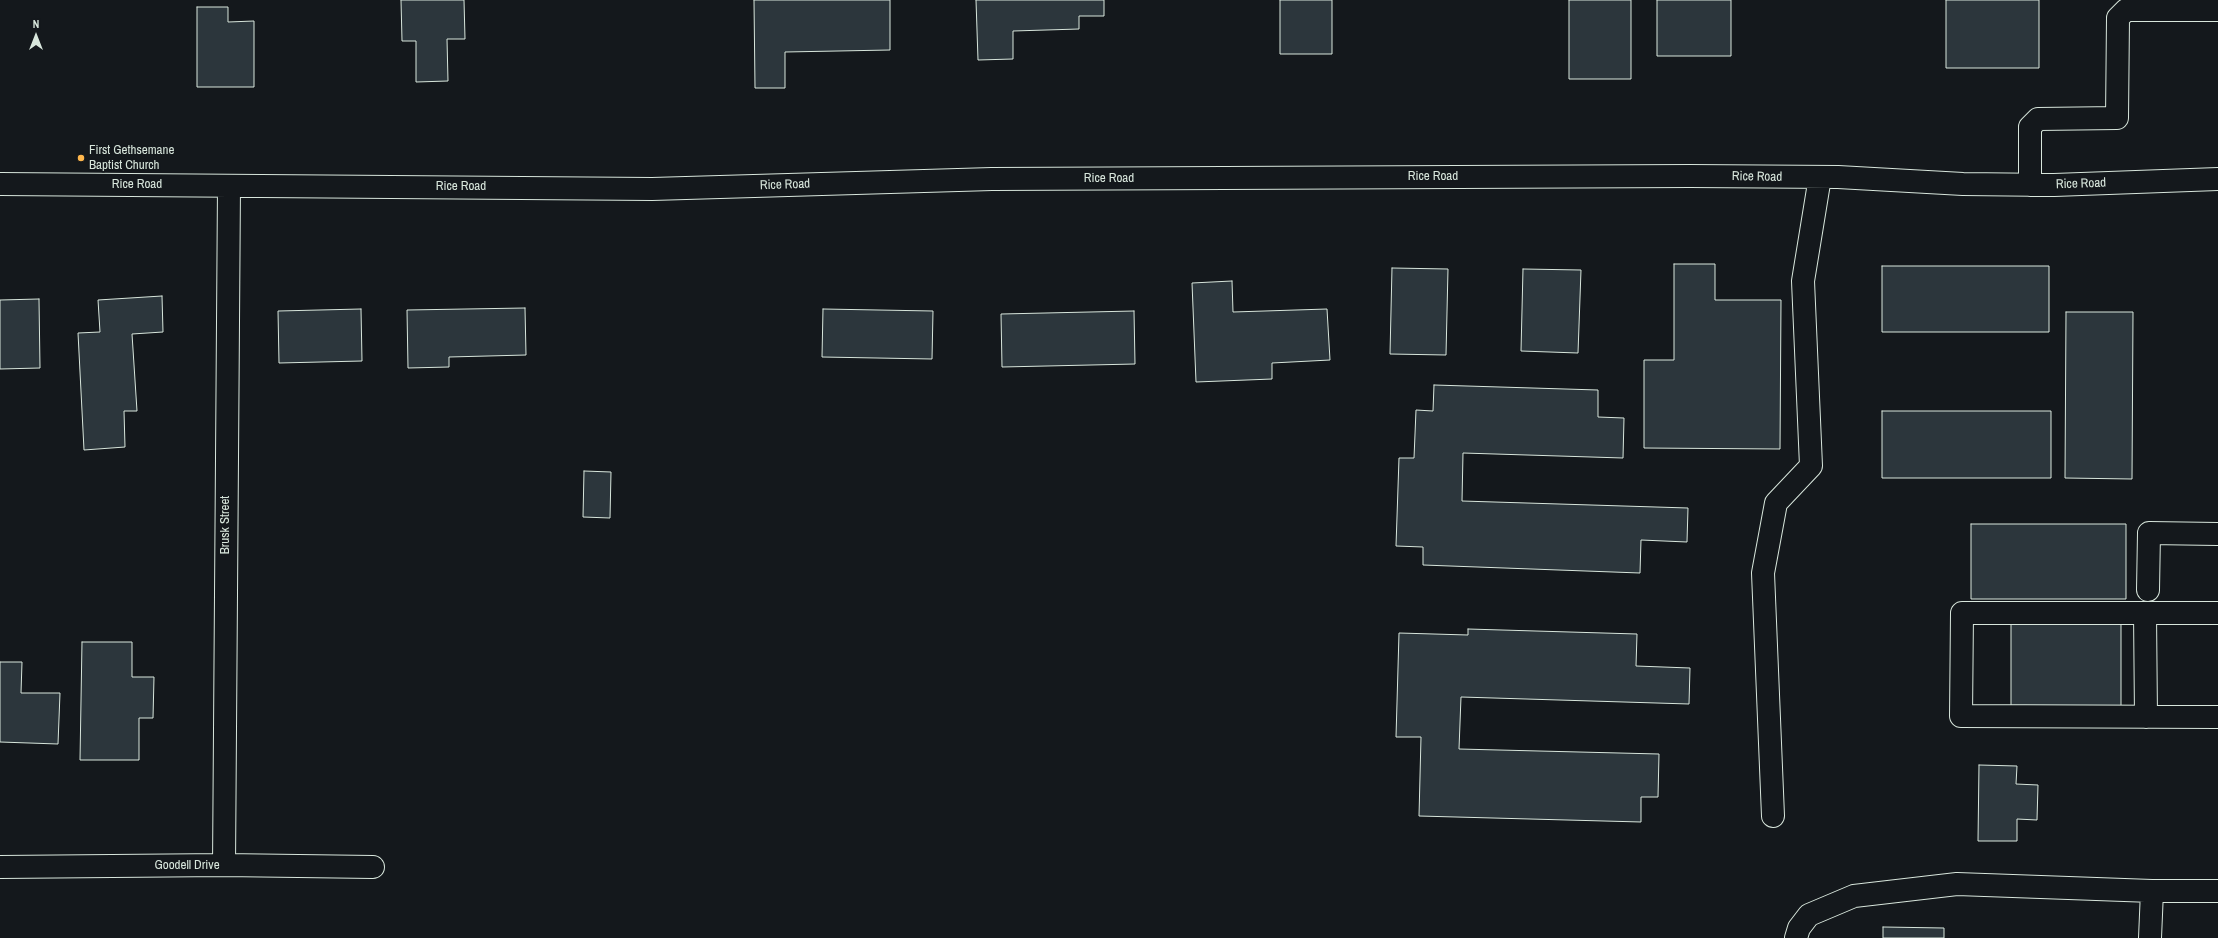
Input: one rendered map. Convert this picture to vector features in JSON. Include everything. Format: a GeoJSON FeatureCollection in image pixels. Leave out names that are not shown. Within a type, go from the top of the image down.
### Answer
{"type":"FeatureCollection","features":[{"type":"Feature","properties":{"kind":"street"},"geometry":{"type":"LineString","coordinates":[[2030,185],[2030,127],[2038,119],[2117,118],[2118,18],[2126,10],[2218,10]]}},
{"type":"Feature","properties":{"kind":"street","name":"Rice Road"},"geometry":{"type":"LineString","coordinates":[[0,184],[652,189],[1000,179],[1682,176],[1820,178],[1963,184],[2030,185],[2218,179]]}},
{"type":"Feature","properties":{"kind":"street"},"geometry":{"type":"LineString","coordinates":[[1773,816],[1763,573],[1776,502],[1811,466],[1804,281],[1820,178]]}},
{"type":"Feature","properties":{"kind":"street","name":"Brusk Street"},"geometry":{"type":"LineString","coordinates":[[224,865],[229,186]]}},
{"type":"Feature","properties":{"kind":"street"},"geometry":{"type":"LineString","coordinates":[[2148,590],[2149,533],[2218,534]]}},
{"type":"Feature","properties":{"kind":"street"},"geometry":{"type":"LineString","coordinates":[[2218,613],[1962,613],[1961,716],[2218,717]]}},
{"type":"Feature","properties":{"kind":"street"},"geometry":{"type":"LineString","coordinates":[[2145,613],[2146,717]]}},
{"type":"Feature","properties":{"kind":"street","name":"Goodell Drive"},"geometry":{"type":"LineString","coordinates":[[0,866],[224,865],[373,867]]}},
{"type":"Feature","properties":{"kind":"street"},"geometry":{"type":"LineString","coordinates":[[1796,938],[1798,928],[1809,915],[1854,896],[1957,884],[2152,891],[2218,891]]}},
{"type":"Feature","properties":{"kind":"street"},"geometry":{"type":"LineString","coordinates":[[2150,938],[2152,891]]}},
{"type":"Feature","properties":{"kind":"building"},"geometry":{"type":"Polygon","coordinates":[[[401,0],[464,0],[465,39],[447,39],[448,81],[416,82],[416,41],[402,41],[401,0]]]}},
{"type":"Feature","properties":{"kind":"building"},"geometry":{"type":"Polygon","coordinates":[[[754,0],[890,0],[890,50],[785,52],[785,88],[755,88],[754,0]]]}},
{"type":"Feature","properties":{"kind":"building"},"geometry":{"type":"Polygon","coordinates":[[[976,0],[1104,0],[1104,16],[1079,16],[1079,29],[1013,31],[1013,59],[978,60],[976,0]]]}},
{"type":"Feature","properties":{"kind":"building"},"geometry":{"type":"Polygon","coordinates":[[[1280,0],[1332,0],[1332,54],[1280,54],[1280,0]]]}},
{"type":"Feature","properties":{"kind":"building"},"geometry":{"type":"Polygon","coordinates":[[[1569,0],[1631,0],[1631,79],[1569,79],[1569,0]]]}},
{"type":"Feature","properties":{"kind":"building"},"geometry":{"type":"Polygon","coordinates":[[[1657,0],[1731,0],[1731,56],[1657,56],[1657,0]]]}},
{"type":"Feature","properties":{"kind":"building"},"geometry":{"type":"Polygon","coordinates":[[[1946,0],[2039,0],[2039,68],[1946,68],[1946,0]]]}},
{"type":"Feature","properties":{"kind":"building"},"geometry":{"type":"Polygon","coordinates":[[[197,7],[228,7],[228,22],[254,21],[254,87],[197,87],[197,7]]]}},
{"type":"Feature","properties":{"kind":"building"},"geometry":{"type":"Polygon","coordinates":[[[1674,264],[1715,264],[1715,300],[1781,300],[1780,449],[1644,448],[1644,360],[1674,360],[1674,264]]]}},
{"type":"Feature","properties":{"kind":"building"},"geometry":{"type":"Polygon","coordinates":[[[1882,266],[2049,266],[2049,332],[1882,332],[1882,266]]]}},
{"type":"Feature","properties":{"kind":"building"},"geometry":{"type":"Polygon","coordinates":[[[1392,268],[1448,269],[1446,355],[1390,354],[1392,268]]]}},
{"type":"Feature","properties":{"kind":"building"},"geometry":{"type":"Polygon","coordinates":[[[1523,269],[1581,270],[1578,353],[1521,351],[1523,269]]]}},
{"type":"Feature","properties":{"kind":"building"},"geometry":{"type":"Polygon","coordinates":[[[1232,281],[1233,312],[1327,309],[1330,360],[1272,363],[1272,379],[1196,382],[1192,283],[1232,281]]]}},
{"type":"Feature","properties":{"kind":"building"},"geometry":{"type":"Polygon","coordinates":[[[162,296],[163,332],[132,334],[137,411],[124,411],[125,447],[84,450],[78,333],[100,332],[98,300],[162,296]]]}},
{"type":"Feature","properties":{"kind":"building"},"geometry":{"type":"Polygon","coordinates":[[[39,299],[40,368],[0,369],[0,300],[39,299]]]}},
{"type":"Feature","properties":{"kind":"building"},"geometry":{"type":"Polygon","coordinates":[[[525,308],[526,355],[449,357],[449,367],[408,368],[407,310],[525,308]]]}},
{"type":"Feature","properties":{"kind":"building"},"geometry":{"type":"Polygon","coordinates":[[[361,309],[362,361],[279,363],[278,311],[361,309]]]}},
{"type":"Feature","properties":{"kind":"building"},"geometry":{"type":"Polygon","coordinates":[[[823,309],[933,311],[932,359],[822,357],[823,309]]]}},
{"type":"Feature","properties":{"kind":"building"},"geometry":{"type":"Polygon","coordinates":[[[1134,311],[1135,364],[1002,367],[1001,314],[1134,311]]]}},
{"type":"Feature","properties":{"kind":"building"},"geometry":{"type":"Polygon","coordinates":[[[2066,312],[2133,312],[2132,479],[2065,478],[2066,312]]]}},
{"type":"Feature","properties":{"kind":"building"},"geometry":{"type":"Polygon","coordinates":[[[1434,385],[1598,390],[1598,417],[1624,418],[1623,458],[1463,453],[1462,501],[1688,508],[1687,542],[1641,540],[1640,573],[1423,565],[1423,547],[1396,546],[1399,458],[1414,458],[1416,410],[1433,411],[1434,385]]]}},
{"type":"Feature","properties":{"kind":"building"},"geometry":{"type":"Polygon","coordinates":[[[1882,411],[2051,411],[2051,478],[1882,478],[1882,411]]]}},
{"type":"Feature","properties":{"kind":"building"},"geometry":{"type":"Polygon","coordinates":[[[584,471],[611,472],[610,518],[583,517],[584,471]]]}},
{"type":"Feature","properties":{"kind":"building"},"geometry":{"type":"Polygon","coordinates":[[[1971,524],[2126,524],[2126,599],[1971,599],[1971,524]]]}},
{"type":"Feature","properties":{"kind":"building"},"geometry":{"type":"Polygon","coordinates":[[[2011,618],[2121,618],[2121,711],[2011,711],[2011,618]]]}},
{"type":"Feature","properties":{"kind":"building"},"geometry":{"type":"Polygon","coordinates":[[[1468,629],[1637,634],[1636,666],[1690,668],[1689,704],[1461,697],[1459,749],[1659,754],[1658,797],[1641,797],[1641,822],[1419,816],[1421,737],[1396,737],[1399,633],[1468,635],[1468,629]]]}},
{"type":"Feature","properties":{"kind":"building"},"geometry":{"type":"Polygon","coordinates":[[[82,642],[132,642],[132,677],[154,677],[153,718],[139,718],[139,760],[80,760],[82,642]]]}},
{"type":"Feature","properties":{"kind":"building"},"geometry":{"type":"Polygon","coordinates":[[[0,662],[22,662],[21,693],[60,693],[58,744],[0,742],[0,662]]]}},
{"type":"Feature","properties":{"kind":"building"},"geometry":{"type":"Polygon","coordinates":[[[1979,765],[2017,766],[2016,784],[2038,785],[2037,820],[2017,819],[2017,841],[1978,841],[1979,765]]]}},
{"type":"Feature","properties":{"kind":"building"},"geometry":{"type":"Polygon","coordinates":[[[1883,927],[1944,928],[1944,938],[1883,938],[1883,927]]]}},
{"type":"Feature","properties":{"kind":"place","name":"First Gethsemane Baptist Church"},"geometry":{"type":"Point","coordinates":[81,158]}}]}
